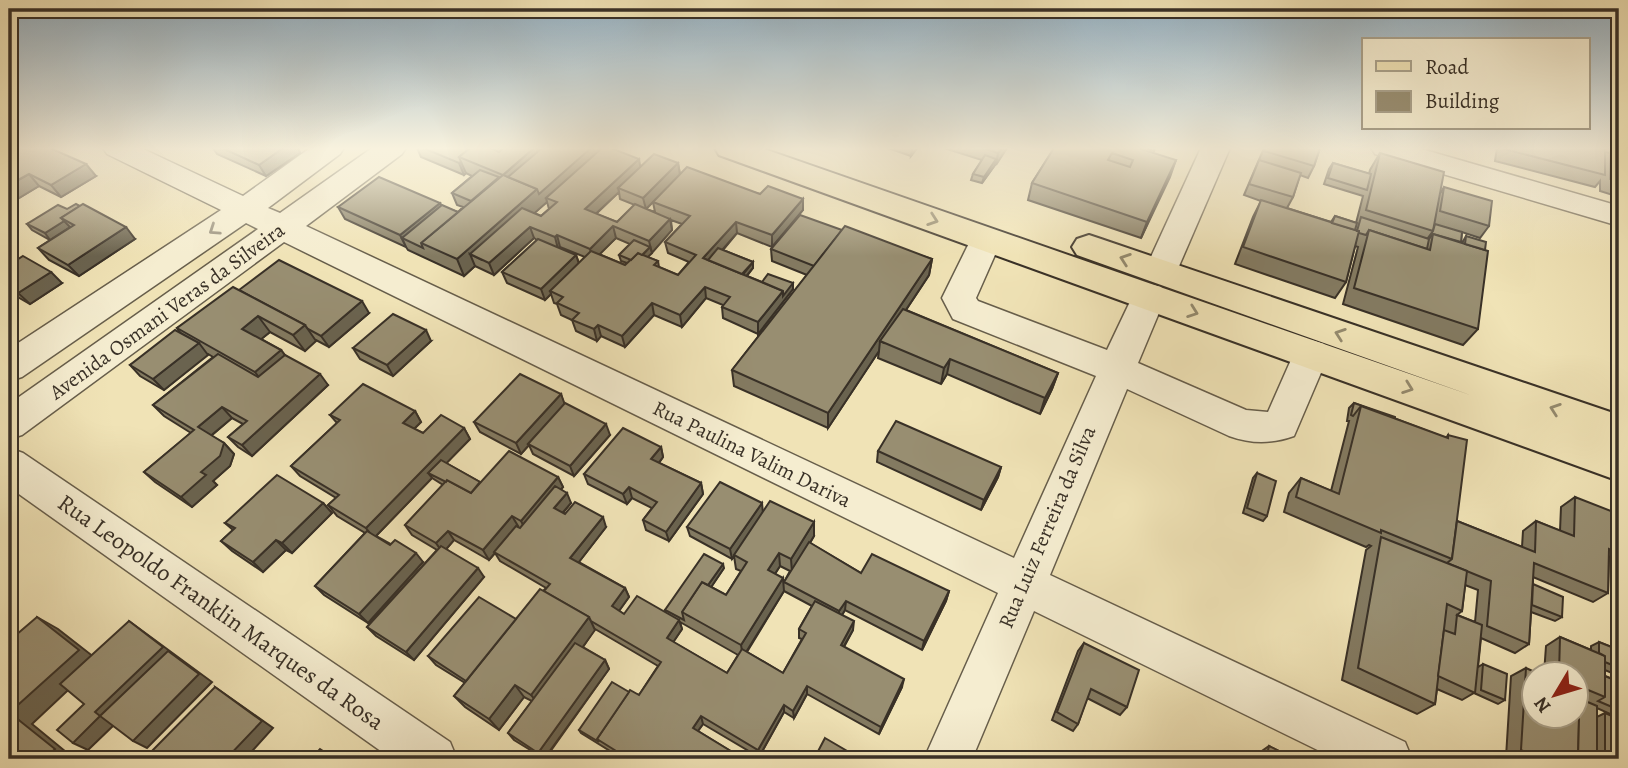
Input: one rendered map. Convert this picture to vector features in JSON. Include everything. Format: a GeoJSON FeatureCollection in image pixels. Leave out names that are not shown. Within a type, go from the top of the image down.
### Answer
{"type":"FeatureCollection","features":[{"type":"Feature","properties":{"kind":"main road"},"geometry":{"type":"LineString","coordinates":[[831,184],[986,239],[1155,284],[1619,431]]}},
{"type":"Feature","properties":{"kind":"main road"},"geometry":{"type":"LineString","coordinates":[[898,184],[1155,284],[1311,354],[1619,464]]}},
{"type":"Feature","properties":{"kind":"street","name":"Rua Paulina Valim Dariva"},"geometry":{"type":"LineString","coordinates":[[192,184],[1388,759]]}},
{"type":"Feature","properties":{"kind":"street","name":"Avenida Osmani Veras da Silveira"},"geometry":{"type":"LineString","coordinates":[[9,367],[280,184]]}},
{"type":"Feature","properties":{"kind":"street","name":"Avenida Osmani Veras da Silveira"},"geometry":{"type":"LineString","coordinates":[[9,424],[344,184]]}},
{"type":"Feature","properties":{"kind":"street","name":"Rua Luiz Ferreira da Silva"},"geometry":{"type":"LineString","coordinates":[[948,759],[1115,368],[1200,184]]}},
{"type":"Feature","properties":{"kind":"street"},"geometry":{"type":"LineString","coordinates":[[1508,184],[1619,216]]}},
{"type":"Feature","properties":{"kind":"street"},"geometry":{"type":"LineString","coordinates":[[986,239],[959,298],[965,310],[1115,368],[1242,425],[1272,428],[1281,425],[1311,354]]}},
{"type":"Feature","properties":{"kind":"street","name":"Rua Leopoldo Franklin Marques da Rosa"},"geometry":{"type":"LineString","coordinates":[[9,465],[433,759]]}},
{"type":"Feature","properties":{"kind":"building"},"geometry":{"type":"Polygon","coordinates":[[[370,184],[395,184],[440,203],[400,235],[338,207],[370,184]]]}},
{"type":"Feature","properties":{"kind":"building"},"geometry":{"type":"Polygon","coordinates":[[[463,184],[491,184],[471,201],[452,193],[463,184]]]}},
{"type":"Feature","properties":{"kind":"building"},"geometry":{"type":"Polygon","coordinates":[[[492,184],[524,184],[537,189],[457,259],[421,243],[492,184]]]}},
{"type":"Feature","properties":{"kind":"building"},"geometry":{"type":"Polygon","coordinates":[[[525,184],[550,184],[539,194],[537,189],[525,184]]]}},
{"type":"Feature","properties":{"kind":"building"},"geometry":{"type":"Polygon","coordinates":[[[562,184],[612,184],[585,209],[617,222],[635,204],[670,219],[649,241],[613,226],[590,249],[530,227],[489,263],[470,254],[522,208],[541,216],[557,202],[546,198],[562,184]]]}},
{"type":"Feature","properties":{"kind":"building"},"geometry":{"type":"Polygon","coordinates":[[[622,184],[657,184],[643,198],[618,188],[622,184]]]}},
{"type":"Feature","properties":{"kind":"building"},"geometry":{"type":"Polygon","coordinates":[[[671,184],[733,184],[760,194],[768,186],[803,199],[772,235],[736,222],[703,258],[783,291],[758,322],[722,307],[730,297],[705,287],[680,315],[652,303],[622,336],[598,325],[594,329],[572,320],[579,313],[557,303],[563,297],[550,291],[591,251],[625,265],[638,253],[658,261],[654,265],[678,275],[696,255],[665,242],[690,216],[653,202],[671,184]]]}},
{"type":"Feature","properties":{"kind":"building"},"geometry":{"type":"Polygon","coordinates":[[[1034,184],[1165,184],[1147,222],[1034,184]]]}},
{"type":"Feature","properties":{"kind":"building"},"geometry":{"type":"Polygon","coordinates":[[[1249,184],[1297,184],[1293,197],[1249,184]]]}},
{"type":"Feature","properties":{"kind":"building"},"geometry":{"type":"Polygon","coordinates":[[[1347,184],[1369,184],[1367,190],[1347,184]]]}},
{"type":"Feature","properties":{"kind":"building"},"geometry":{"type":"Polygon","coordinates":[[[1372,184],[1442,184],[1433,231],[1366,210],[1372,184]]]}},
{"type":"Feature","properties":{"kind":"building"},"geometry":{"type":"Polygon","coordinates":[[[1444,187],[1492,201],[1489,226],[1440,211],[1444,187]]]}},
{"type":"Feature","properties":{"kind":"building"},"geometry":{"type":"Polygon","coordinates":[[[1261,200],[1359,231],[1346,282],[1243,247],[1261,200]]]}},
{"type":"Feature","properties":{"kind":"building"},"geometry":{"type":"Polygon","coordinates":[[[76,204],[80,206],[61,218],[64,221],[45,233],[27,224],[58,205],[67,209],[76,204]]]}},
{"type":"Feature","properties":{"kind":"building"},"geometry":{"type":"Polygon","coordinates":[[[83,204],[126,227],[68,265],[38,248],[74,225],[61,218],[83,204]]]}},
{"type":"Feature","properties":{"kind":"building"},"geometry":{"type":"Polygon","coordinates":[[[442,205],[458,212],[421,243],[423,248],[402,238],[442,205]]]}},
{"type":"Feature","properties":{"kind":"building"},"geometry":{"type":"Polygon","coordinates":[[[800,215],[842,230],[814,266],[771,249],[800,215]]]}},
{"type":"Feature","properties":{"kind":"building"},"geometry":{"type":"Polygon","coordinates":[[[1335,216],[1357,223],[1355,230],[1332,223],[1335,216]]]}},
{"type":"Feature","properties":{"kind":"building"},"geometry":{"type":"Polygon","coordinates":[[[1361,217],[1429,239],[1427,249],[1369,230],[1366,235],[1359,233],[1357,231],[1361,217]]]}},
{"type":"Feature","properties":{"kind":"building"},"geometry":{"type":"Polygon","coordinates":[[[1435,224],[1462,232],[1461,242],[1433,234],[1429,239],[1435,224]]]}},
{"type":"Feature","properties":{"kind":"building"},"geometry":{"type":"Polygon","coordinates":[[[845,226],[932,259],[828,413],[732,370],[845,226]]]}},
{"type":"Feature","properties":{"kind":"building"},"geometry":{"type":"Polygon","coordinates":[[[1369,230],[1430,250],[1433,234],[1488,251],[1478,329],[1354,288],[1369,230]]]}},
{"type":"Feature","properties":{"kind":"building"},"geometry":{"type":"Polygon","coordinates":[[[1466,236],[1486,242],[1485,250],[1465,244],[1466,236]]]}},
{"type":"Feature","properties":{"kind":"building"},"geometry":{"type":"Polygon","coordinates":[[[538,239],[576,255],[541,289],[502,272],[538,239]]]}},
{"type":"Feature","properties":{"kind":"building"},"geometry":{"type":"Polygon","coordinates":[[[634,240],[650,247],[631,260],[619,255],[634,240]]]}},
{"type":"Feature","properties":{"kind":"building"},"geometry":{"type":"Polygon","coordinates":[[[718,248],[753,262],[742,274],[708,260],[718,248]]]}},
{"type":"Feature","properties":{"kind":"building"},"geometry":{"type":"Polygon","coordinates":[[[23,256],[51,272],[18,293],[9,287],[9,265],[23,256]]]}},
{"type":"Feature","properties":{"kind":"building"},"geometry":{"type":"Polygon","coordinates":[[[279,260],[362,301],[321,336],[239,290],[279,260]]]}},
{"type":"Feature","properties":{"kind":"building"},"geometry":{"type":"Polygon","coordinates":[[[768,274],[793,283],[783,296],[783,291],[762,282],[768,274]]]}},
{"type":"Feature","properties":{"kind":"building"},"geometry":{"type":"Polygon","coordinates":[[[233,287],[305,325],[293,335],[258,316],[242,329],[281,350],[255,372],[177,328],[233,287]]]}},
{"type":"Feature","properties":{"kind":"building"},"geometry":{"type":"Polygon","coordinates":[[[903,309],[1058,373],[1045,398],[950,359],[944,368],[880,341],[903,309]]]}},
{"type":"Feature","properties":{"kind":"building"},"geometry":{"type":"Polygon","coordinates":[[[393,314],[426,330],[387,365],[353,348],[393,314]]]}},
{"type":"Feature","properties":{"kind":"building"},"geometry":{"type":"Polygon","coordinates":[[[175,330],[199,343],[153,379],[130,365],[175,330]]]}},
{"type":"Feature","properties":{"kind":"building"},"geometry":{"type":"Polygon","coordinates":[[[218,354],[258,377],[285,355],[320,374],[242,445],[228,437],[247,421],[222,407],[198,427],[224,443],[220,456],[201,472],[206,475],[181,497],[144,472],[194,430],[153,405],[218,354]]]}},
{"type":"Feature","properties":{"kind":"building"},"geometry":{"type":"Polygon","coordinates":[[[520,374],[561,394],[516,443],[474,422],[520,374]]]}},
{"type":"Feature","properties":{"kind":"building"},"geometry":{"type":"Polygon","coordinates":[[[363,384],[415,411],[403,423],[423,433],[441,415],[464,428],[366,528],[328,505],[339,495],[291,466],[340,420],[330,415],[363,384]]]}},
{"type":"Feature","properties":{"kind":"building"},"geometry":{"type":"Polygon","coordinates":[[[565,403],[606,424],[570,466],[528,444],[565,403]]]}},
{"type":"Feature","properties":{"kind":"building"},"geometry":{"type":"Polygon","coordinates":[[[1354,403],[1395,419],[1361,406],[1353,416],[1354,403]]]}},
{"type":"Feature","properties":{"kind":"building"},"geometry":{"type":"Polygon","coordinates":[[[1361,406],[1448,438],[1448,435],[1467,440],[1452,559],[1296,497],[1301,478],[1339,494],[1361,406]]]}},
{"type":"Feature","properties":{"kind":"building"},"geometry":{"type":"Polygon","coordinates":[[[896,421],[1001,467],[984,500],[878,451],[896,421]]]}},
{"type":"Feature","properties":{"kind":"building"},"geometry":{"type":"Polygon","coordinates":[[[623,428],[661,447],[651,459],[701,483],[666,532],[643,520],[657,502],[629,487],[623,494],[584,474],[623,428]]]}},
{"type":"Feature","properties":{"kind":"building"},"geometry":{"type":"Polygon","coordinates":[[[509,451],[558,477],[521,521],[512,516],[483,550],[448,531],[436,543],[405,525],[447,480],[471,493],[509,451]]]}},
{"type":"Feature","properties":{"kind":"building"},"geometry":{"type":"Polygon","coordinates":[[[441,460],[480,482],[471,493],[428,473],[441,460]]]}},
{"type":"Feature","properties":{"kind":"building"},"geometry":{"type":"Polygon","coordinates":[[[1257,473],[1276,481],[1267,516],[1247,508],[1257,473]]]}},
{"type":"Feature","properties":{"kind":"building"},"geometry":{"type":"Polygon","coordinates":[[[277,475],[323,503],[282,543],[276,540],[253,562],[221,541],[235,528],[225,523],[277,475]]]}},
{"type":"Feature","properties":{"kind":"building"},"geometry":{"type":"Polygon","coordinates":[[[720,482],[762,503],[730,549],[687,527],[720,482]]]}},
{"type":"Feature","properties":{"kind":"building"},"geometry":{"type":"Polygon","coordinates":[[[555,486],[567,493],[554,508],[565,514],[575,502],[603,517],[570,558],[625,588],[612,606],[624,614],[637,596],[679,620],[667,638],[727,673],[742,649],[783,673],[806,633],[799,629],[815,601],[854,621],[841,645],[904,679],[881,727],[807,686],[793,711],[784,705],[758,750],[701,716],[693,728],[734,753],[730,759],[629,759],[597,739],[630,690],[639,695],[661,662],[544,591],[550,584],[494,552],[516,526],[520,528],[555,486]]]}},
{"type":"Feature","properties":{"kind":"building"},"geometry":{"type":"Polygon","coordinates":[[[1575,497],[1616,513],[1616,552],[1609,549],[1608,593],[1534,563],[1529,644],[1487,626],[1491,581],[1447,563],[1452,559],[1457,521],[1535,552],[1536,521],[1574,536],[1575,497]]]}},
{"type":"Feature","properties":{"kind":"building"},"geometry":{"type":"Polygon","coordinates":[[[770,501],[814,522],[791,559],[779,553],[768,570],[783,578],[741,645],[682,612],[702,582],[726,595],[747,562],[734,555],[770,501]]]}},
{"type":"Feature","properties":{"kind":"building"},"geometry":{"type":"Polygon","coordinates":[[[367,531],[390,545],[395,540],[416,553],[359,614],[315,586],[367,531]]]}},
{"type":"Feature","properties":{"kind":"building"},"geometry":{"type":"Polygon","coordinates":[[[1381,537],[1467,571],[1462,611],[1447,604],[1435,704],[1358,668],[1381,537]]]}},
{"type":"Feature","properties":{"kind":"building"},"geometry":{"type":"Polygon","coordinates":[[[809,542],[861,573],[872,554],[949,591],[924,641],[846,601],[839,611],[784,582],[809,542]]]}},
{"type":"Feature","properties":{"kind":"building"},"geometry":{"type":"Polygon","coordinates":[[[441,546],[478,568],[406,652],[367,627],[441,546]]]}},
{"type":"Feature","properties":{"kind":"building"},"geometry":{"type":"Polygon","coordinates":[[[704,554],[723,564],[708,585],[702,582],[682,612],[684,620],[665,610],[704,554]]]}},
{"type":"Feature","properties":{"kind":"building"},"geometry":{"type":"Polygon","coordinates":[[[1533,584],[1563,597],[1562,617],[1532,605],[1533,584]]]}},
{"type":"Feature","properties":{"kind":"building"},"geometry":{"type":"Polygon","coordinates":[[[540,589],[589,617],[531,695],[515,685],[489,719],[454,696],[540,589]]]}},
{"type":"Feature","properties":{"kind":"building"},"geometry":{"type":"Polygon","coordinates":[[[479,597],[516,619],[466,681],[428,656],[479,597]]]}},
{"type":"Feature","properties":{"kind":"building"},"geometry":{"type":"Polygon","coordinates":[[[1457,615],[1482,625],[1475,693],[1438,676],[1444,630],[1455,634],[1457,615]]]}},
{"type":"Feature","properties":{"kind":"building"},"geometry":{"type":"Polygon","coordinates":[[[37,617],[79,650],[9,713],[9,641],[37,617]]]}},
{"type":"Feature","properties":{"kind":"building"},"geometry":{"type":"Polygon","coordinates":[[[129,621],[163,647],[95,712],[100,716],[73,743],[57,730],[84,704],[60,684],[129,621]]]}},
{"type":"Feature","properties":{"kind":"building"},"geometry":{"type":"Polygon","coordinates":[[[1560,637],[1605,656],[1605,697],[1590,691],[1590,660],[1559,660],[1560,637]]]}},
{"type":"Feature","properties":{"kind":"building"},"geometry":{"type":"Polygon","coordinates":[[[1599,642],[1619,650],[1619,668],[1605,662],[1605,656],[1599,653],[1599,642]]]}},
{"type":"Feature","properties":{"kind":"building"},"geometry":{"type":"Polygon","coordinates":[[[575,643],[605,660],[538,753],[508,733],[575,643]]]}},
{"type":"Feature","properties":{"kind":"building"},"geometry":{"type":"Polygon","coordinates":[[[1084,643],[1139,670],[1127,707],[1091,689],[1078,724],[1057,712],[1084,643]]]}},
{"type":"Feature","properties":{"kind":"building"},"geometry":{"type":"Polygon","coordinates":[[[168,651],[199,674],[133,741],[100,716],[168,651]]]}},
{"type":"Feature","properties":{"kind":"building"},"geometry":{"type":"Polygon","coordinates":[[[1483,664],[1507,674],[1505,700],[1481,690],[1483,664]]]}},
{"type":"Feature","properties":{"kind":"building"},"geometry":{"type":"Polygon","coordinates":[[[1605,676],[1619,682],[1619,710],[1598,701],[1605,697],[1605,676]]]}},
{"type":"Feature","properties":{"kind":"building"},"geometry":{"type":"Polygon","coordinates":[[[612,682],[629,692],[597,739],[599,742],[579,730],[612,682]]]}},
{"type":"Feature","properties":{"kind":"building"},"geometry":{"type":"Polygon","coordinates":[[[215,687],[262,721],[226,759],[144,759],[215,687]]]}},
{"type":"Feature","properties":{"kind":"building"},"geometry":{"type":"Polygon","coordinates":[[[1590,703],[1597,706],[1597,759],[1578,759],[1579,730],[1590,730],[1590,703]]]}},
{"type":"Feature","properties":{"kind":"building"},"geometry":{"type":"Polygon","coordinates":[[[1605,713],[1619,719],[1619,759],[1605,759],[1605,713]]]}},
{"type":"Feature","properties":{"kind":"building"},"geometry":{"type":"Polygon","coordinates":[[[15,717],[55,749],[45,759],[9,759],[9,723],[15,717]]]}},
{"type":"Feature","properties":{"kind":"building"},"geometry":{"type":"Polygon","coordinates":[[[1522,730],[1579,730],[1578,759],[1540,759],[1521,750],[1522,730]]]}},
{"type":"Feature","properties":{"kind":"building"},"geometry":{"type":"Polygon","coordinates":[[[825,738],[859,758],[814,759],[825,738]]]}},
{"type":"Feature","properties":{"kind":"building"},"geometry":{"type":"Polygon","coordinates":[[[1269,746],[1295,759],[1266,759],[1269,746]]]}},
{"type":"Feature","properties":{"kind":"building"},"geometry":{"type":"Polygon","coordinates":[[[320,749],[335,759],[311,759],[320,749]]]}}]}
